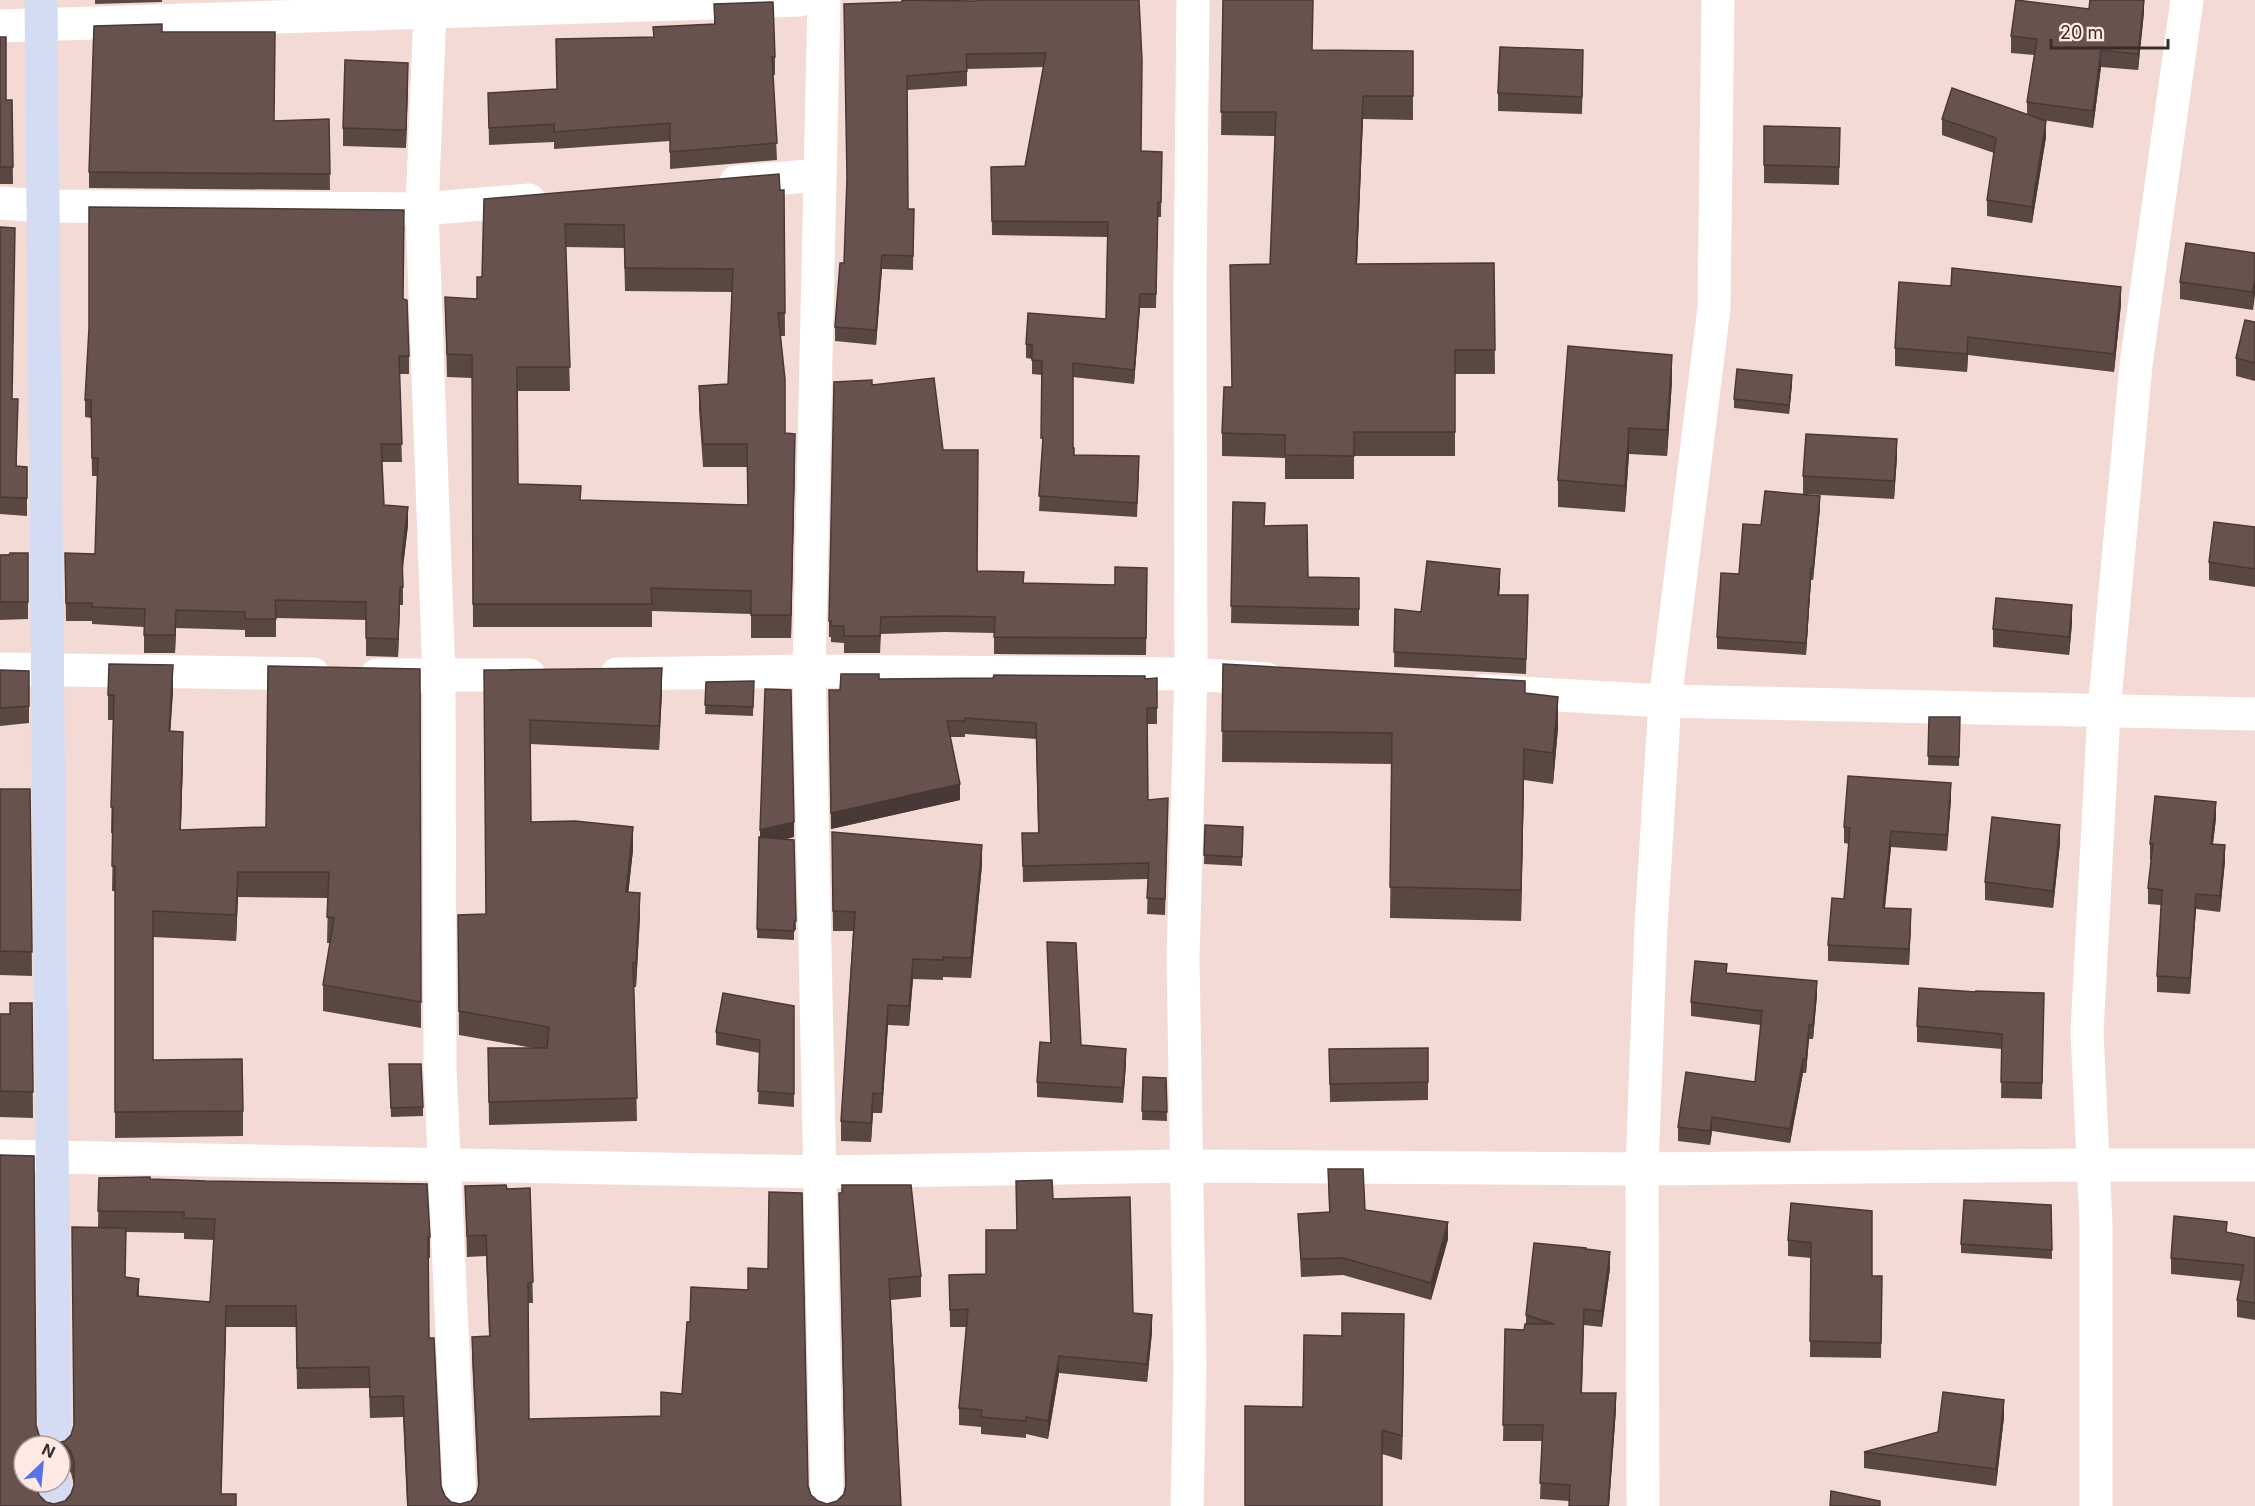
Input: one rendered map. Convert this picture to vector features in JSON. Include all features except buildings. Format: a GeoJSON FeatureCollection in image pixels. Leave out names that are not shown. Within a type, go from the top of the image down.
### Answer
{"type":"FeatureCollection","features":[{"type":"Feature","properties":{"kind":"main road"},"geometry":{"type":"LineString","coordinates":[[42,12],[55,1434]]}},
{"type":"Feature","properties":{"kind":"street"},"geometry":{"type":"LineString","coordinates":[[0,26],[42,12],[430,12],[800,0]]}},
{"type":"Feature","properties":{"kind":"street"},"geometry":{"type":"LineString","coordinates":[[824,0],[809,671],[827,1506]]}},
{"type":"Feature","properties":{"kind":"street"},"geometry":{"type":"LineString","coordinates":[[1187,1506],[1190,1366],[1183,958],[1191,674],[1190,287],[1193,0]]}},
{"type":"Feature","properties":{"kind":"street"},"geometry":{"type":"LineString","coordinates":[[1642,1506],[1642,1168],[1651,926],[1665,701],[1714,308],[1718,0]]}},
{"type":"Feature","properties":{"kind":"street"},"geometry":{"type":"LineString","coordinates":[[2096,1506],[2096,1224],[2087,1032],[2104,711],[2136,365],[2187,0]]}},
{"type":"Feature","properties":{"kind":"street"},"geometry":{"type":"LineString","coordinates":[[430,12],[422,209],[439,676],[440,1057],[460,1506]]}},
{"type":"Feature","properties":{"kind":"street"},"geometry":{"type":"LineString","coordinates":[[703,185],[820,175]]}},
{"type":"Feature","properties":{"kind":"street"},"geometry":{"type":"LineString","coordinates":[[0,203],[43,206],[422,209],[563,197]]}},
{"type":"Feature","properties":{"kind":"street"},"geometry":{"type":"LineString","coordinates":[[0,669],[439,676],[809,671],[1191,674],[1297,680]]}},
{"type":"Feature","properties":{"kind":"street"},"geometry":{"type":"LineString","coordinates":[[1451,689],[1665,701],[2255,714]]}},
{"type":"Feature","properties":{"kind":"street"},"geometry":{"type":"LineString","coordinates":[[0,1156],[820,1172],[1186,1166],[1642,1168],[2255,1165]]}}]}
